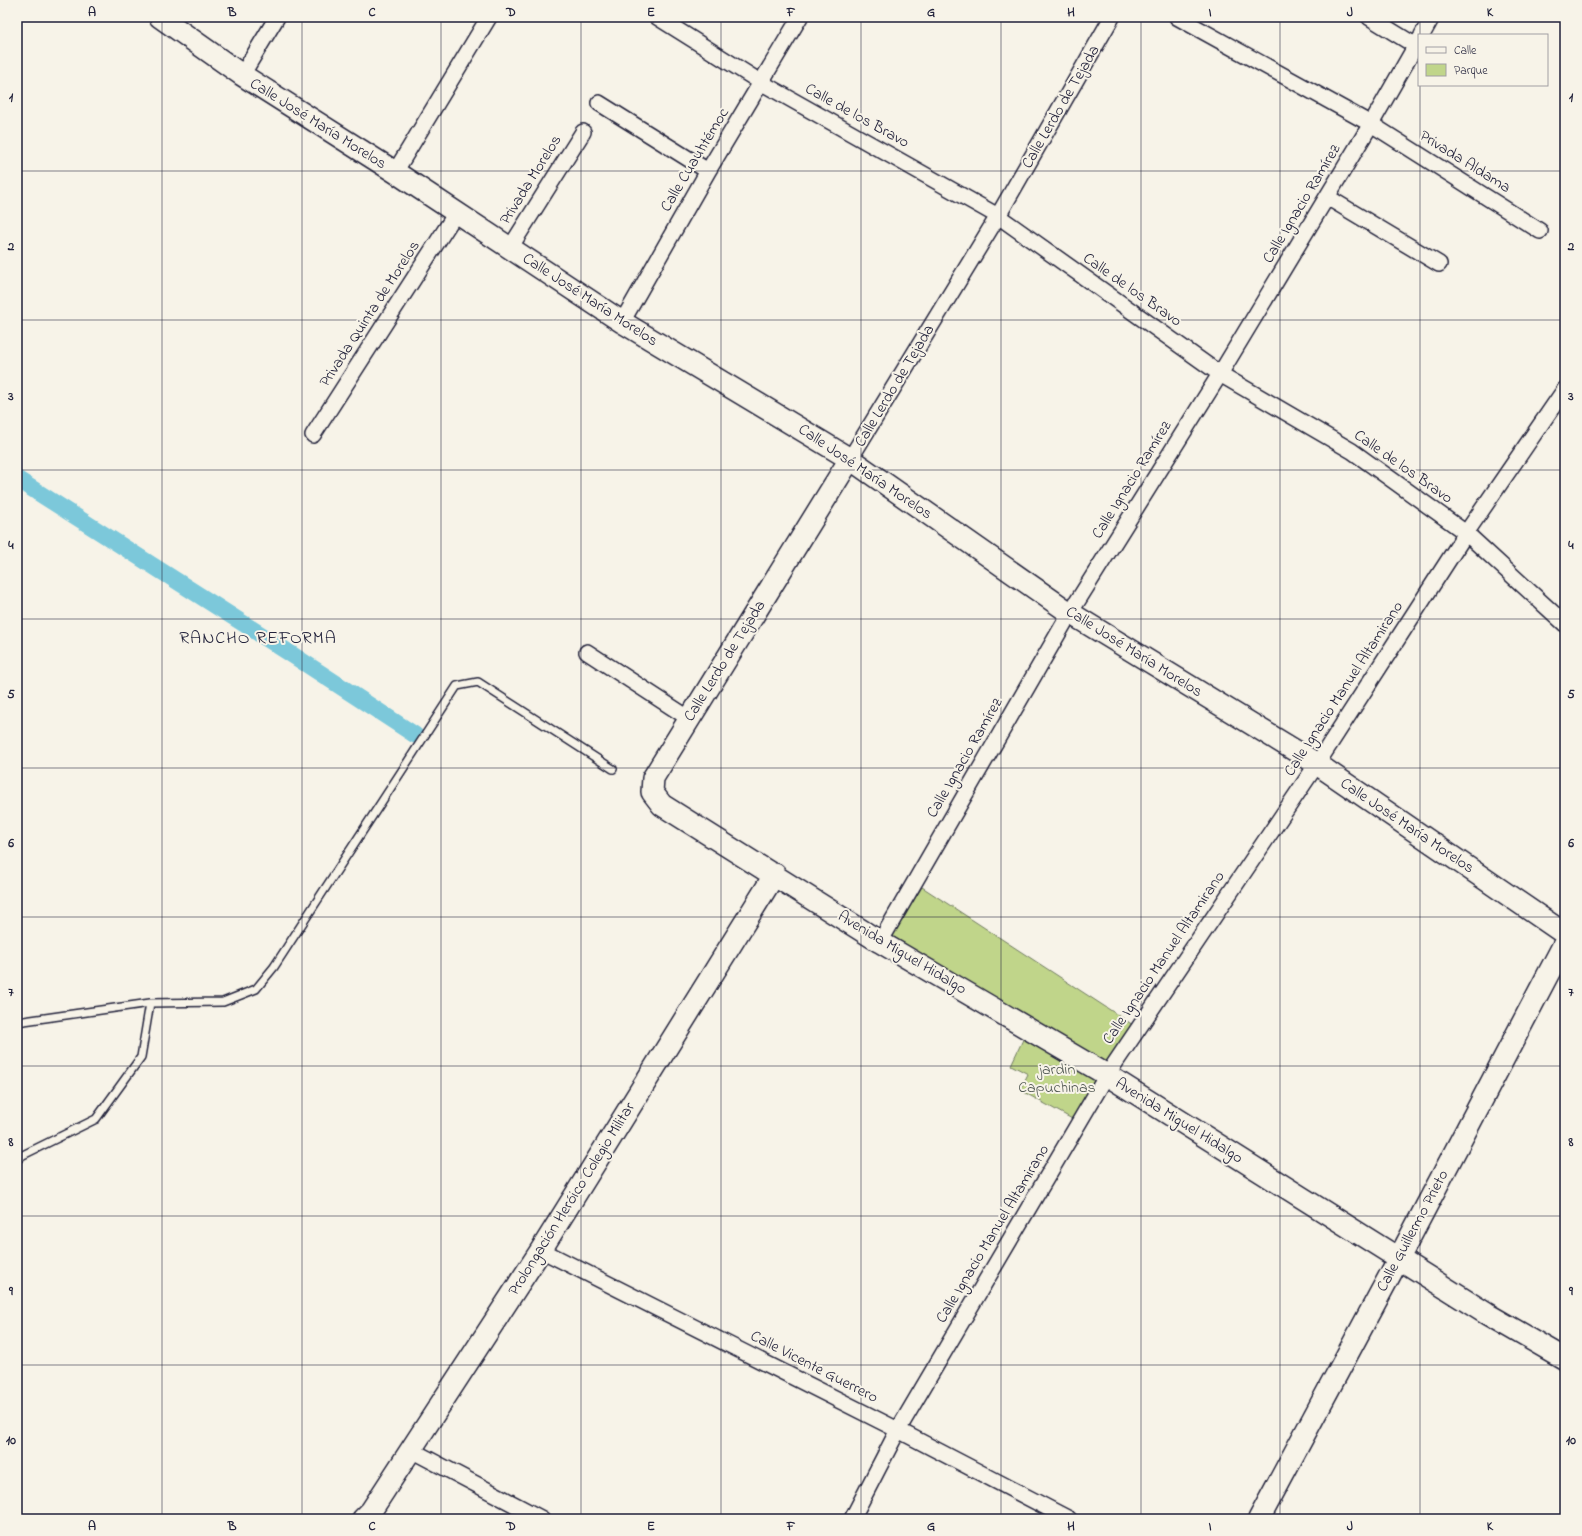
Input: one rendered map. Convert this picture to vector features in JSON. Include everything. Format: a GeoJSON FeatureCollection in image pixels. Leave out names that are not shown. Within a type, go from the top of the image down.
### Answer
{"type":"FeatureCollection","features":[{"type":"Feature","properties":{"kind":"street","name":"Calle José María Morelos"},"geometry":{"type":"LineString","coordinates":[[160,17],[242,75],[394,172],[622,322],[850,459],[1070,613],[1317,764],[1565,934]]}},
{"type":"Feature","properties":{"kind":"street"},"geometry":{"type":"LineString","coordinates":[[242,75],[277,17]]}},
{"type":"Feature","properties":{"kind":"street"},"geometry":{"type":"LineString","coordinates":[[394,172],[489,17]]}},
{"type":"Feature","properties":{"kind":"street","name":"Calle de los Bravo"},"geometry":{"type":"LineString","coordinates":[[657,17],[762,83],[998,216],[1220,374],[1352,451],[1466,533],[1565,624]]}},
{"type":"Feature","properties":{"kind":"street","name":"Calle Cuauhtémoc"},"geometry":{"type":"LineString","coordinates":[[622,322],[708,171],[762,83],[800,17]]}},
{"type":"Feature","properties":{"kind":"street","name":"Calle Lerdo de Tejada"},"geometry":{"type":"LineString","coordinates":[[652,792],[653,778],[998,216],[1112,17]]}},
{"type":"Feature","properties":{"kind":"street","name":"Privada Aldama"},"geometry":{"type":"LineString","coordinates":[[1177,17],[1371,124],[1540,231]]}},
{"type":"Feature","properties":{"kind":"street"},"geometry":{"type":"LineString","coordinates":[[1369,17],[1418,40]]}},
{"type":"Feature","properties":{"kind":"street","name":"Calle Ignacio Ramírez"},"geometry":{"type":"LineString","coordinates":[[1422,34],[1432,17]]}},
{"type":"Feature","properties":{"kind":"street","name":"Calle Ignacio Ramírez"},"geometry":{"type":"LineString","coordinates":[[880,942],[1070,613],[1220,374],[1371,124],[1418,42]]}},
{"type":"Feature","properties":{"kind":"street"},"geometry":{"type":"LineString","coordinates":[[599,103],[708,171]]}},
{"type":"Feature","properties":{"kind":"street","name":"Privada Morelos"},"geometry":{"type":"LineString","coordinates":[[510,248],[583,132]]}},
{"type":"Feature","properties":{"kind":"street"},"geometry":{"type":"LineString","coordinates":[[1327,197],[1439,264]]}},
{"type":"Feature","properties":{"kind":"street","name":"Privada Quinta de Morelos"},"geometry":{"type":"LineString","coordinates":[[313,435],[456,213]]}},
{"type":"Feature","properties":{"kind":"street","name":"Calle Ignacio Manuel Altamirano"},"geometry":{"type":"LineString","coordinates":[[852,1519],[898,1430],[1107,1075],[1317,764],[1466,533],[1565,389]]}},
{"type":"Feature","properties":{"kind":"street"},"geometry":{"type":"LineString","coordinates":[[587,652],[690,719]]}},
{"type":"Feature","properties":{"kind":"street","name":"Avenida Miguel Hidalgo"},"geometry":{"type":"LineString","coordinates":[[652,792],[662,805],[775,874],[880,942],[1107,1075],[1398,1260],[1565,1359]]}},
{"type":"Feature","properties":{"kind":"street","name":"Prolongación Heróico Colegio Militar"},"geometry":{"type":"LineString","coordinates":[[363,1519],[371,1511],[541,1250],[775,874]]}},
{"type":"Feature","properties":{"kind":"street","name":"Calle Guillermo Prieto"},"geometry":{"type":"LineString","coordinates":[[1259,1519],[1398,1260],[1565,942]]}},
{"type":"Feature","properties":{"kind":"street","name":"Calle Vicente Guerrero"},"geometry":{"type":"LineString","coordinates":[[541,1250],[898,1430],[1069,1519]]}},
{"type":"Feature","properties":{"kind":"street"},"geometry":{"type":"LineString","coordinates":[[411,1450],[542,1519]]}},
{"type":"Feature","properties":{"kind":"lane"},"geometry":{"type":"LineString","coordinates":[[17,1022],[150,1003],[223,1002],[256,989],[274,967],[457,686],[478,682],[613,769]]}},
{"type":"Feature","properties":{"kind":"lane"},"geometry":{"type":"LineString","coordinates":[[17,1160],[23,1155],[96,1119],[141,1057],[150,1003]]}},
{"type":"Feature","properties":{"kind":"green space"},"geometry":{"type":"Polygon","coordinates":[[[922,887],[1133,1025],[1107,1068],[892,936],[922,887]]]}},
{"type":"Feature","properties":{"kind":"green space","name":"jardin Capuchinas"},"geometry":{"type":"Polygon","coordinates":[[[1028,1029],[1100,1076],[1074,1120],[1020,1090],[1028,1074],[1011,1065],[1028,1029]]]}},
{"type":"Feature","properties":{"kind":"waterway"},"geometry":{"type":"LineString","coordinates":[[17,479],[415,735]]}},
{"type":"Feature","properties":{"kind":"district","name":"RANCHO REFORMA"},"geometry":{"type":"Point","coordinates":[258,639]}}]}
